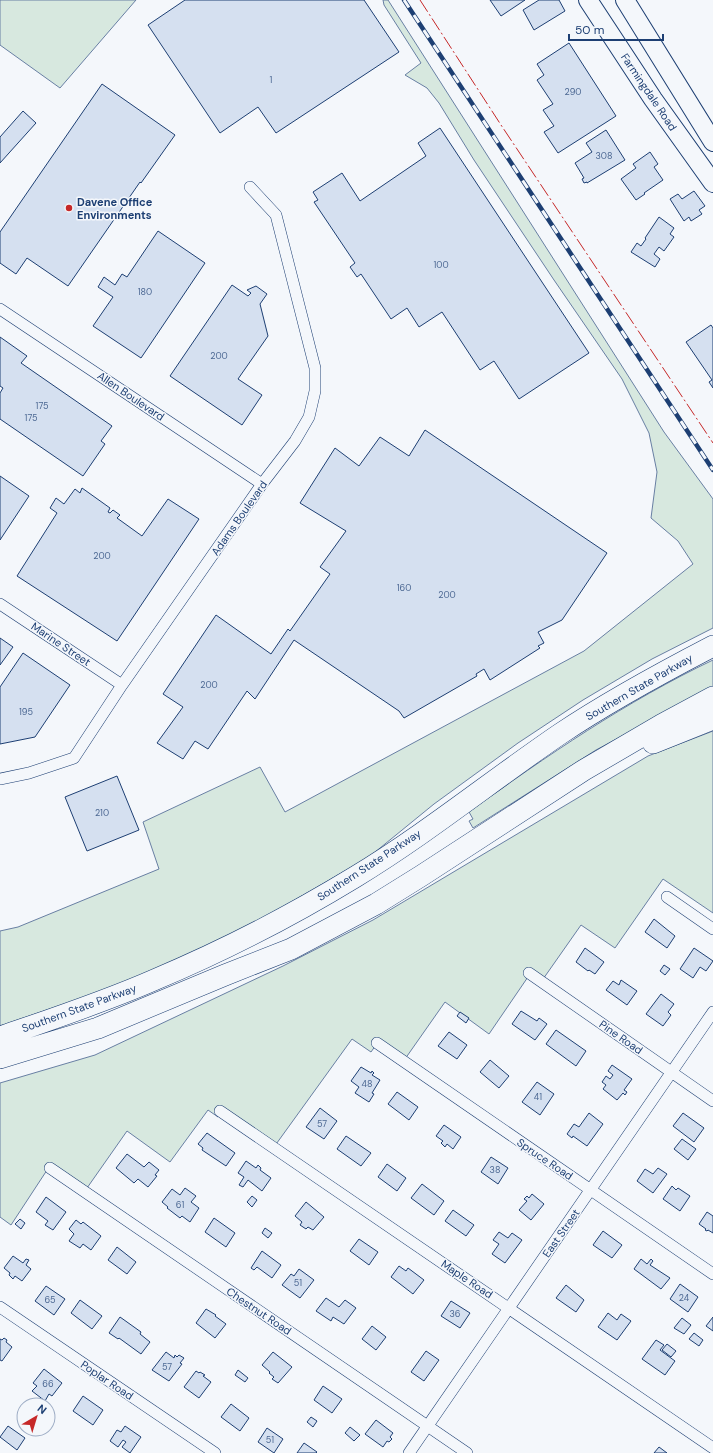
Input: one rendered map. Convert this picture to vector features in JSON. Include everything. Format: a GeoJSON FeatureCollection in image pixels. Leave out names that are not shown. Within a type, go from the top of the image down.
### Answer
{"type":"FeatureCollection","features":[{"type":"Feature","properties":{"kind":"highway","name":"Southern State Parkway"},"geometry":{"type":"LineString","coordinates":[[0,1036],[67,1014],[154,981],[276,922],[355,877],[394,852],[561,733],[599,709],[638,685],[713,646]]}},
{"type":"Feature","properties":{"kind":"highway","name":"Southern State Parkway"},"geometry":{"type":"LineString","coordinates":[[0,1058],[98,1028],[225,974],[291,949],[382,900],[584,770],[661,725],[713,697]]}},
{"type":"Feature","properties":{"kind":"highway"},"geometry":{"type":"LineString","coordinates":[[584,770],[713,719]]}},
{"type":"Feature","properties":{"kind":"main road","name":"Farmingdale Road"},"geometry":{"type":"LineString","coordinates":[[588,0],[653,99],[713,183]]}},
{"type":"Feature","properties":{"kind":"main road"},"geometry":{"type":"LineString","coordinates":[[626,0],[713,142]]}},
{"type":"Feature","properties":{"kind":"street","name":"Adams Boulevard"},"geometry":{"type":"LineString","coordinates":[[0,779],[29,773],[74,758],[122,685],[262,484],[295,441],[309,417],[315,391],[315,368],[276,215],[250,187]]}},
{"type":"Feature","properties":{"kind":"street","name":"Allen Boulevard"},"geometry":{"type":"LineString","coordinates":[[0,309],[262,484]]}},
{"type":"Feature","properties":{"kind":"street","name":"Marine Street"},"geometry":{"type":"LineString","coordinates":[[0,604],[122,685]]}},
{"type":"Feature","properties":{"kind":"street"},"geometry":{"type":"LineString","coordinates":[[667,898],[713,929]]}},
{"type":"Feature","properties":{"kind":"street","name":"Pine Road"},"geometry":{"type":"LineString","coordinates":[[529,973],[713,1101]]}},
{"type":"Feature","properties":{"kind":"street","name":"East Street"},"geometry":{"type":"LineString","coordinates":[[410,1453],[713,1012]]}},
{"type":"Feature","properties":{"kind":"street","name":"Spruce Road"},"geometry":{"type":"LineString","coordinates":[[376,1044],[713,1274]]}},
{"type":"Feature","properties":{"kind":"street","name":"Maple Road"},"geometry":{"type":"LineString","coordinates":[[220,1111],[713,1448]]}},
{"type":"Feature","properties":{"kind":"street","name":"Chestnut Road"},"geometry":{"type":"LineString","coordinates":[[50,1168],[467,1453]]}},
{"type":"Feature","properties":{"kind":"street","name":"Poplar Road"},"geometry":{"type":"LineString","coordinates":[[0,1307],[214,1453]]}},
{"type":"Feature","properties":{"kind":"shaded area"},"geometry":{"type":"Polygon","coordinates":[[[0,0],[136,0],[60,88],[0,45],[0,0]]]}},
{"type":"Feature","properties":{"kind":"shaded area"},"geometry":{"type":"Polygon","coordinates":[[[383,0],[388,0],[664,432],[713,499],[713,628],[652,659],[583,700],[518,743],[434,804],[369,857],[243,930],[182,959],[85,997],[0,1026],[0,931],[18,927],[159,869],[143,822],[260,767],[285,812],[584,651],[693,564],[678,541],[651,518],[657,472],[649,433],[622,379],[474,160],[439,103],[427,88],[405,75],[421,63],[384,5],[383,0]]]}},
{"type":"Feature","properties":{"kind":"shaded area"},"geometry":{"type":"Polygon","coordinates":[[[713,660],[713,687],[596,750],[473,828],[469,821],[473,819],[469,812],[528,770],[618,711],[713,660]]]}},
{"type":"Feature","properties":{"kind":"shaded area"},"geometry":{"type":"Polygon","coordinates":[[[713,731],[713,913],[663,879],[615,948],[581,925],[541,982],[530,974],[489,1034],[445,1002],[405,1059],[378,1042],[371,1052],[352,1039],[274,1147],[222,1112],[218,1117],[208,1110],[170,1162],[127,1131],[87,1188],[51,1164],[11,1225],[0,1217],[0,1083],[95,1055],[283,966],[373,920],[648,756],[713,731]]]}},
{"type":"Feature","properties":{"kind":"building"},"geometry":{"type":"Polygon","coordinates":[[[185,0],[364,0],[399,52],[276,133],[258,107],[220,133],[148,25],[185,0]]]}},
{"type":"Feature","properties":{"kind":"building"},"geometry":{"type":"Polygon","coordinates":[[[490,0],[525,0],[501,16],[490,0]]]}},
{"type":"Feature","properties":{"kind":"building"},"geometry":{"type":"Polygon","coordinates":[[[539,0],[559,0],[565,11],[534,30],[523,10],[539,0]]]}},
{"type":"Feature","properties":{"kind":"building"},"geometry":{"type":"Polygon","coordinates":[[[569,43],[616,116],[558,153],[544,132],[554,126],[543,110],[553,104],[537,80],[544,75],[537,64],[569,43]]]}},
{"type":"Feature","properties":{"kind":"building","name":"Davene Office Environments"},"geometry":{"type":"Polygon","coordinates":[[[102,84],[175,135],[141,183],[140,182],[68,286],[27,258],[16,274],[0,263],[0,232],[102,84]]]}},
{"type":"Feature","properties":{"kind":"building"},"geometry":{"type":"Polygon","coordinates":[[[23,111],[36,123],[0,163],[0,137],[23,111]]]}},
{"type":"Feature","properties":{"kind":"building"},"geometry":{"type":"Polygon","coordinates":[[[440,128],[589,353],[519,399],[494,361],[480,370],[442,312],[419,327],[407,308],[391,319],[361,274],[357,277],[350,267],[355,263],[314,202],[318,200],[313,192],[342,173],[360,201],[426,156],[418,143],[440,128]]]}},
{"type":"Feature","properties":{"kind":"building"},"geometry":{"type":"Polygon","coordinates":[[[606,130],[625,160],[587,183],[584,183],[582,179],[584,178],[575,163],[592,152],[586,143],[606,130]]]}},
{"type":"Feature","properties":{"kind":"building"},"geometry":{"type":"Polygon","coordinates":[[[650,152],[658,164],[654,167],[663,180],[636,200],[621,179],[636,168],[633,164],[650,152]]]}},
{"type":"Feature","properties":{"kind":"building"},"geometry":{"type":"Polygon","coordinates":[[[694,191],[705,206],[699,210],[702,214],[691,221],[689,217],[684,221],[670,199],[678,194],[682,199],[694,191]]]}},
{"type":"Feature","properties":{"kind":"building"},"geometry":{"type":"Polygon","coordinates":[[[659,217],[674,228],[670,234],[674,237],[664,251],[659,247],[654,254],[660,259],[655,267],[631,252],[637,243],[641,246],[659,217]]]}},
{"type":"Feature","properties":{"kind":"building"},"geometry":{"type":"Polygon","coordinates":[[[158,231],[205,263],[141,358],[93,326],[113,297],[98,287],[104,277],[115,285],[122,274],[127,277],[158,231]]]}},
{"type":"Feature","properties":{"kind":"building"},"geometry":{"type":"Polygon","coordinates":[[[232,285],[248,296],[251,293],[247,290],[256,286],[267,294],[260,304],[268,336],[238,379],[262,395],[242,425],[170,376],[232,285]]]}},
{"type":"Feature","properties":{"kind":"building"},"geometry":{"type":"Polygon","coordinates":[[[711,325],[713,328],[713,388],[709,382],[712,380],[686,342],[711,325]]]}},
{"type":"Feature","properties":{"kind":"building"},"geometry":{"type":"Polygon","coordinates":[[[0,337],[27,356],[21,363],[112,426],[101,441],[105,444],[83,476],[0,419],[0,393],[3,388],[0,386],[0,337]]]}},
{"type":"Feature","properties":{"kind":"building"},"geometry":{"type":"Polygon","coordinates":[[[425,430],[607,553],[562,620],[538,632],[544,643],[538,646],[540,648],[490,680],[484,669],[476,674],[477,676],[404,718],[399,711],[294,640],[255,699],[247,691],[208,749],[195,741],[183,759],[157,743],[183,707],[163,694],[216,615],[271,654],[288,629],[290,631],[330,574],[320,567],[346,531],[300,503],[335,448],[359,466],[380,437],[409,456],[425,430]]]}},
{"type":"Feature","properties":{"kind":"building"},"geometry":{"type":"Polygon","coordinates":[[[0,476],[29,496],[0,540],[0,476]]]}},
{"type":"Feature","properties":{"kind":"building"},"geometry":{"type":"Polygon","coordinates":[[[82,488],[110,508],[108,512],[110,513],[113,510],[120,515],[117,518],[142,536],[168,499],[199,519],[117,641],[17,576],[57,513],[50,508],[56,498],[64,504],[75,489],[80,493],[82,488]]]}},
{"type":"Feature","properties":{"kind":"building"},"geometry":{"type":"Polygon","coordinates":[[[0,638],[13,647],[0,665],[0,638]]]}},
{"type":"Feature","properties":{"kind":"building"},"geometry":{"type":"Polygon","coordinates":[[[23,653],[70,685],[35,737],[0,744],[0,687],[23,653]]]}},
{"type":"Feature","properties":{"kind":"building"},"geometry":{"type":"Polygon","coordinates":[[[117,776],[139,830],[87,851],[65,797],[117,776]]]}},
{"type":"Feature","properties":{"kind":"building"},"geometry":{"type":"Polygon","coordinates":[[[654,919],[675,936],[667,948],[645,932],[654,919]]]}},
{"type":"Feature","properties":{"kind":"building"},"geometry":{"type":"Polygon","coordinates":[[[585,948],[604,962],[595,974],[589,970],[588,971],[576,962],[585,948]]]}},
{"type":"Feature","properties":{"kind":"building"},"geometry":{"type":"Polygon","coordinates":[[[694,948],[713,961],[706,971],[700,967],[693,978],[680,969],[694,948]]]}},
{"type":"Feature","properties":{"kind":"building"},"geometry":{"type":"Polygon","coordinates":[[[664,965],[670,969],[665,975],[660,971],[664,965]]]}},
{"type":"Feature","properties":{"kind":"building"},"geometry":{"type":"Polygon","coordinates":[[[621,980],[637,991],[627,1005],[606,990],[613,981],[619,985],[621,980]]]}},
{"type":"Feature","properties":{"kind":"building"},"geometry":{"type":"Polygon","coordinates":[[[661,994],[674,1004],[668,1012],[671,1015],[663,1026],[646,1014],[661,994]]]}},
{"type":"Feature","properties":{"kind":"building"},"geometry":{"type":"Polygon","coordinates":[[[521,1011],[537,1021],[539,1018],[547,1024],[535,1040],[512,1024],[521,1011]]]}},
{"type":"Feature","properties":{"kind":"building"},"geometry":{"type":"Polygon","coordinates":[[[460,1012],[469,1018],[466,1023],[457,1016],[460,1012]]]}},
{"type":"Feature","properties":{"kind":"building"},"geometry":{"type":"Polygon","coordinates":[[[556,1030],[586,1051],[576,1066],[546,1044],[556,1030]]]}},
{"type":"Feature","properties":{"kind":"building"},"geometry":{"type":"Polygon","coordinates":[[[449,1032],[467,1045],[457,1059],[438,1046],[449,1032]]]}},
{"type":"Feature","properties":{"kind":"building"},"geometry":{"type":"Polygon","coordinates":[[[490,1060],[509,1076],[499,1088],[480,1072],[490,1060]]]}},
{"type":"Feature","properties":{"kind":"building"},"geometry":{"type":"Polygon","coordinates":[[[612,1065],[632,1079],[624,1090],[627,1092],[625,1095],[623,1093],[617,1100],[603,1089],[606,1085],[602,1082],[606,1076],[610,1079],[613,1075],[608,1071],[612,1065]]]}},
{"type":"Feature","properties":{"kind":"building"},"geometry":{"type":"Polygon","coordinates":[[[361,1067],[371,1073],[372,1071],[374,1073],[372,1075],[380,1080],[372,1093],[374,1094],[369,1102],[355,1093],[359,1087],[351,1081],[361,1067]]]}},
{"type":"Feature","properties":{"kind":"building"},"geometry":{"type":"Polygon","coordinates":[[[537,1082],[554,1094],[540,1115],[522,1102],[537,1082]]]}},
{"type":"Feature","properties":{"kind":"building"},"geometry":{"type":"Polygon","coordinates":[[[397,1092],[418,1107],[409,1120],[388,1104],[397,1092]]]}},
{"type":"Feature","properties":{"kind":"building"},"geometry":{"type":"Polygon","coordinates":[[[320,1108],[337,1121],[324,1139],[306,1127],[320,1108]]]}},
{"type":"Feature","properties":{"kind":"building"},"geometry":{"type":"Polygon","coordinates":[[[589,1113],[603,1124],[587,1146],[573,1136],[572,1138],[567,1134],[574,1124],[579,1127],[589,1113]]]}},
{"type":"Feature","properties":{"kind":"building"},"geometry":{"type":"Polygon","coordinates":[[[683,1113],[704,1128],[694,1142],[673,1126],[683,1113]]]}},
{"type":"Feature","properties":{"kind":"building"},"geometry":{"type":"Polygon","coordinates":[[[444,1125],[461,1137],[453,1149],[447,1144],[445,1147],[441,1143],[443,1141],[436,1136],[444,1125]]]}},
{"type":"Feature","properties":{"kind":"building"},"geometry":{"type":"Polygon","coordinates":[[[207,1133],[235,1153],[226,1166],[202,1150],[203,1148],[198,1144],[207,1133]]]}},
{"type":"Feature","properties":{"kind":"building"},"geometry":{"type":"Polygon","coordinates":[[[346,1136],[371,1153],[361,1166],[337,1149],[346,1136]]]}},
{"type":"Feature","properties":{"kind":"building"},"geometry":{"type":"Polygon","coordinates":[[[682,1139],[696,1149],[688,1160],[674,1149],[682,1139]]]}},
{"type":"Feature","properties":{"kind":"building"},"geometry":{"type":"Polygon","coordinates":[[[127,1154],[144,1167],[149,1162],[159,1170],[155,1175],[157,1176],[148,1187],[138,1179],[134,1183],[116,1168],[127,1154]]]}},
{"type":"Feature","properties":{"kind":"building"},"geometry":{"type":"Polygon","coordinates":[[[491,1157],[508,1168],[498,1184],[481,1172],[491,1157]]]}},
{"type":"Feature","properties":{"kind":"building"},"geometry":{"type":"Polygon","coordinates":[[[246,1161],[256,1168],[258,1165],[261,1168],[260,1170],[271,1178],[262,1191],[248,1180],[243,1187],[239,1185],[244,1177],[238,1173],[246,1161]]]}},
{"type":"Feature","properties":{"kind":"building"},"geometry":{"type":"Polygon","coordinates":[[[387,1164],[406,1178],[397,1191],[378,1177],[387,1164]]]}},
{"type":"Feature","properties":{"kind":"building"},"geometry":{"type":"Polygon","coordinates":[[[658,1168],[667,1174],[653,1193],[637,1181],[645,1169],[653,1174],[658,1168]]]}},
{"type":"Feature","properties":{"kind":"building"},"geometry":{"type":"Polygon","coordinates":[[[422,1184],[444,1201],[434,1215],[411,1198],[422,1184]]]}},
{"type":"Feature","properties":{"kind":"building"},"geometry":{"type":"Polygon","coordinates":[[[672,1186],[676,1190],[678,1188],[690,1196],[680,1211],[663,1199],[672,1186]]]}},
{"type":"Feature","properties":{"kind":"building"},"geometry":{"type":"Polygon","coordinates":[[[185,1188],[196,1196],[191,1202],[199,1208],[190,1222],[182,1216],[180,1218],[162,1202],[172,1189],[180,1195],[185,1188]]]}},
{"type":"Feature","properties":{"kind":"building"},"geometry":{"type":"Polygon","coordinates":[[[532,1194],[544,1204],[531,1220],[519,1210],[527,1201],[524,1199],[527,1196],[529,1198],[532,1194]]]}},
{"type":"Feature","properties":{"kind":"building"},"geometry":{"type":"Polygon","coordinates":[[[252,1196],[257,1200],[252,1207],[247,1202],[252,1196]]]}},
{"type":"Feature","properties":{"kind":"building"},"geometry":{"type":"Polygon","coordinates":[[[46,1197],[66,1212],[53,1230],[45,1225],[48,1221],[36,1212],[46,1197]]]}},
{"type":"Feature","properties":{"kind":"building"},"geometry":{"type":"Polygon","coordinates":[[[306,1202],[324,1217],[313,1230],[308,1227],[306,1229],[300,1225],[302,1222],[295,1216],[306,1202]]]}},
{"type":"Feature","properties":{"kind":"building"},"geometry":{"type":"Polygon","coordinates":[[[453,1210],[474,1225],[466,1236],[445,1221],[453,1210]]]}},
{"type":"Feature","properties":{"kind":"building"},"geometry":{"type":"Polygon","coordinates":[[[707,1212],[713,1216],[713,1233],[705,1230],[706,1229],[699,1224],[707,1212]]]}},
{"type":"Feature","properties":{"kind":"building"},"geometry":{"type":"Polygon","coordinates":[[[214,1218],[235,1233],[226,1247],[205,1232],[214,1218]]]}},
{"type":"Feature","properties":{"kind":"building"},"geometry":{"type":"Polygon","coordinates":[[[20,1219],[25,1223],[21,1229],[15,1224],[20,1219]]]}},
{"type":"Feature","properties":{"kind":"building"},"geometry":{"type":"Polygon","coordinates":[[[76,1220],[81,1224],[83,1222],[101,1236],[91,1250],[83,1244],[80,1248],[69,1241],[74,1234],[69,1229],[76,1220]]]}},
{"type":"Feature","properties":{"kind":"building"},"geometry":{"type":"Polygon","coordinates":[[[265,1228],[272,1233],[268,1238],[262,1233],[265,1228]]]}},
{"type":"Feature","properties":{"kind":"building"},"geometry":{"type":"Polygon","coordinates":[[[603,1231],[622,1245],[612,1258],[593,1245],[603,1231]]]}},
{"type":"Feature","properties":{"kind":"building"},"geometry":{"type":"Polygon","coordinates":[[[499,1232],[508,1238],[512,1233],[522,1240],[505,1263],[492,1254],[499,1244],[493,1240],[499,1232]]]}},
{"type":"Feature","properties":{"kind":"building"},"geometry":{"type":"Polygon","coordinates":[[[359,1239],[378,1252],[369,1265],[350,1251],[359,1239]]]}},
{"type":"Feature","properties":{"kind":"building"},"geometry":{"type":"Polygon","coordinates":[[[117,1247],[136,1262],[127,1274],[108,1260],[117,1247]]]}},
{"type":"Feature","properties":{"kind":"building"},"geometry":{"type":"Polygon","coordinates":[[[262,1251],[281,1265],[272,1278],[257,1267],[254,1270],[251,1268],[262,1251]]]}},
{"type":"Feature","properties":{"kind":"building"},"geometry":{"type":"Polygon","coordinates":[[[13,1256],[23,1263],[26,1259],[29,1260],[26,1265],[31,1269],[22,1281],[15,1276],[13,1279],[9,1275],[10,1273],[4,1268],[13,1256]]]}},
{"type":"Feature","properties":{"kind":"building"},"geometry":{"type":"Polygon","coordinates":[[[641,1259],[647,1264],[651,1259],[653,1261],[650,1265],[670,1278],[661,1289],[634,1269],[641,1259]]]}},
{"type":"Feature","properties":{"kind":"building"},"geometry":{"type":"Polygon","coordinates":[[[399,1266],[406,1271],[408,1268],[424,1280],[413,1294],[391,1277],[399,1266]]]}},
{"type":"Feature","properties":{"kind":"building"},"geometry":{"type":"Polygon","coordinates":[[[299,1269],[314,1280],[300,1298],[282,1285],[291,1274],[294,1276],[299,1269]]]}},
{"type":"Feature","properties":{"kind":"building"},"geometry":{"type":"Polygon","coordinates":[[[680,1284],[698,1297],[688,1312],[670,1299],[680,1284]]]}},
{"type":"Feature","properties":{"kind":"building"},"geometry":{"type":"Polygon","coordinates":[[[566,1285],[584,1300],[576,1312],[556,1298],[566,1285]]]}},
{"type":"Feature","properties":{"kind":"building"},"geometry":{"type":"Polygon","coordinates":[[[46,1286],[65,1299],[54,1315],[35,1301],[46,1286]]]}},
{"type":"Feature","properties":{"kind":"building"},"geometry":{"type":"Polygon","coordinates":[[[326,1298],[339,1307],[345,1300],[356,1308],[344,1324],[333,1317],[331,1321],[316,1311],[326,1298]]]}},
{"type":"Feature","properties":{"kind":"building"},"geometry":{"type":"Polygon","coordinates":[[[80,1300],[102,1316],[92,1329],[71,1313],[80,1300]]]}},
{"type":"Feature","properties":{"kind":"building"},"geometry":{"type":"Polygon","coordinates":[[[451,1301],[470,1313],[460,1328],[441,1316],[451,1301]]]}},
{"type":"Feature","properties":{"kind":"building"},"geometry":{"type":"Polygon","coordinates":[[[206,1309],[226,1324],[215,1338],[196,1323],[206,1309]]]}},
{"type":"Feature","properties":{"kind":"building"},"geometry":{"type":"Polygon","coordinates":[[[608,1313],[617,1320],[621,1314],[631,1321],[617,1340],[598,1327],[608,1313]]]}},
{"type":"Feature","properties":{"kind":"building"},"geometry":{"type":"Polygon","coordinates":[[[120,1317],[141,1332],[140,1334],[150,1342],[141,1354],[119,1338],[118,1339],[109,1333],[120,1317]]]}},
{"type":"Feature","properties":{"kind":"building"},"geometry":{"type":"Polygon","coordinates":[[[713,1317],[713,1331],[706,1326],[713,1317]]]}},
{"type":"Feature","properties":{"kind":"building"},"geometry":{"type":"Polygon","coordinates":[[[682,1318],[691,1325],[684,1334],[674,1328],[682,1318]]]}},
{"type":"Feature","properties":{"kind":"building"},"geometry":{"type":"Polygon","coordinates":[[[372,1326],[386,1337],[376,1350],[362,1339],[372,1326]]]}},
{"type":"Feature","properties":{"kind":"building"},"geometry":{"type":"Polygon","coordinates":[[[694,1333],[703,1340],[699,1346],[689,1339],[694,1333]]]}},
{"type":"Feature","properties":{"kind":"building"},"geometry":{"type":"Polygon","coordinates":[[[4,1338],[12,1347],[2,1361],[0,1360],[0,1339],[2,1340],[4,1338]]]}},
{"type":"Feature","properties":{"kind":"building"},"geometry":{"type":"Polygon","coordinates":[[[656,1340],[664,1345],[660,1350],[675,1361],[665,1375],[642,1359],[656,1340]]]}},
{"type":"Feature","properties":{"kind":"building"},"geometry":{"type":"Polygon","coordinates":[[[667,1344],[676,1351],[671,1357],[662,1350],[667,1344]]]}},
{"type":"Feature","properties":{"kind":"building"},"geometry":{"type":"Polygon","coordinates":[[[426,1351],[439,1360],[424,1381],[411,1372],[426,1351]]]}},
{"type":"Feature","properties":{"kind":"building"},"geometry":{"type":"Polygon","coordinates":[[[166,1352],[174,1358],[175,1355],[177,1357],[179,1355],[184,1358],[180,1363],[182,1364],[169,1381],[152,1370],[166,1352]]]}},
{"type":"Feature","properties":{"kind":"building"},"geometry":{"type":"Polygon","coordinates":[[[273,1352],[292,1367],[278,1383],[272,1379],[274,1377],[262,1365],[273,1352]]]}},
{"type":"Feature","properties":{"kind":"building"},"geometry":{"type":"Polygon","coordinates":[[[44,1369],[62,1383],[52,1396],[49,1394],[47,1397],[40,1397],[32,1391],[37,1386],[33,1383],[44,1369]]]}},
{"type":"Feature","properties":{"kind":"building"},"geometry":{"type":"Polygon","coordinates":[[[238,1370],[248,1378],[245,1382],[235,1375],[238,1370]]]}},
{"type":"Feature","properties":{"kind":"building"},"geometry":{"type":"Polygon","coordinates":[[[196,1371],[205,1375],[203,1376],[211,1382],[199,1398],[184,1387],[196,1371]]]}},
{"type":"Feature","properties":{"kind":"building"},"geometry":{"type":"Polygon","coordinates":[[[323,1386],[342,1399],[332,1413],[314,1400],[323,1386]]]}},
{"type":"Feature","properties":{"kind":"building"},"geometry":{"type":"Polygon","coordinates":[[[83,1396],[103,1410],[93,1425],[73,1411],[83,1396]]]}},
{"type":"Feature","properties":{"kind":"building"},"geometry":{"type":"Polygon","coordinates":[[[231,1404],[249,1418],[240,1431],[221,1417],[231,1404]]]}},
{"type":"Feature","properties":{"kind":"building"},"geometry":{"type":"Polygon","coordinates":[[[311,1417],[317,1421],[313,1427],[307,1422],[311,1417]]]}},
{"type":"Feature","properties":{"kind":"building"},"geometry":{"type":"Polygon","coordinates":[[[376,1420],[393,1433],[390,1437],[392,1439],[389,1442],[387,1441],[383,1447],[365,1434],[376,1420]]]}},
{"type":"Feature","properties":{"kind":"building"},"geometry":{"type":"Polygon","coordinates":[[[8,1426],[16,1432],[16,1437],[25,1438],[17,1450],[0,1437],[8,1426]]]}},
{"type":"Feature","properties":{"kind":"building"},"geometry":{"type":"Polygon","coordinates":[[[125,1426],[141,1437],[130,1453],[122,1447],[126,1442],[123,1440],[118,1447],[110,1441],[117,1430],[121,1432],[125,1426]]]}},
{"type":"Feature","properties":{"kind":"building"},"geometry":{"type":"Polygon","coordinates":[[[350,1427],[360,1435],[354,1441],[345,1433],[350,1427]]]}},
{"type":"Feature","properties":{"kind":"building"},"geometry":{"type":"Polygon","coordinates":[[[267,1428],[283,1439],[274,1453],[258,1442],[267,1428]]]}},
{"type":"Feature","properties":{"kind":"building"},"geometry":{"type":"Polygon","coordinates":[[[304,1443],[317,1452],[297,1453],[304,1443]]]}},
{"type":"Feature","properties":{"kind":"building"},"geometry":{"type":"Polygon","coordinates":[[[659,1447],[667,1453],[654,1453],[659,1447]]]}},
{"type":"Feature","properties":{"kind":"railway"},"geometry":{"type":"LineString","coordinates":[[404,0],[713,470]]}},
{"type":"Feature","properties":{"kind":"power"},"geometry":{"type":"LineString","coordinates":[[420,0],[501,125],[713,443]]}},
{"type":"Feature","properties":{"kind":"place","name":"Davene Office Environments"},"geometry":{"type":"Point","coordinates":[69,208]}}]}
